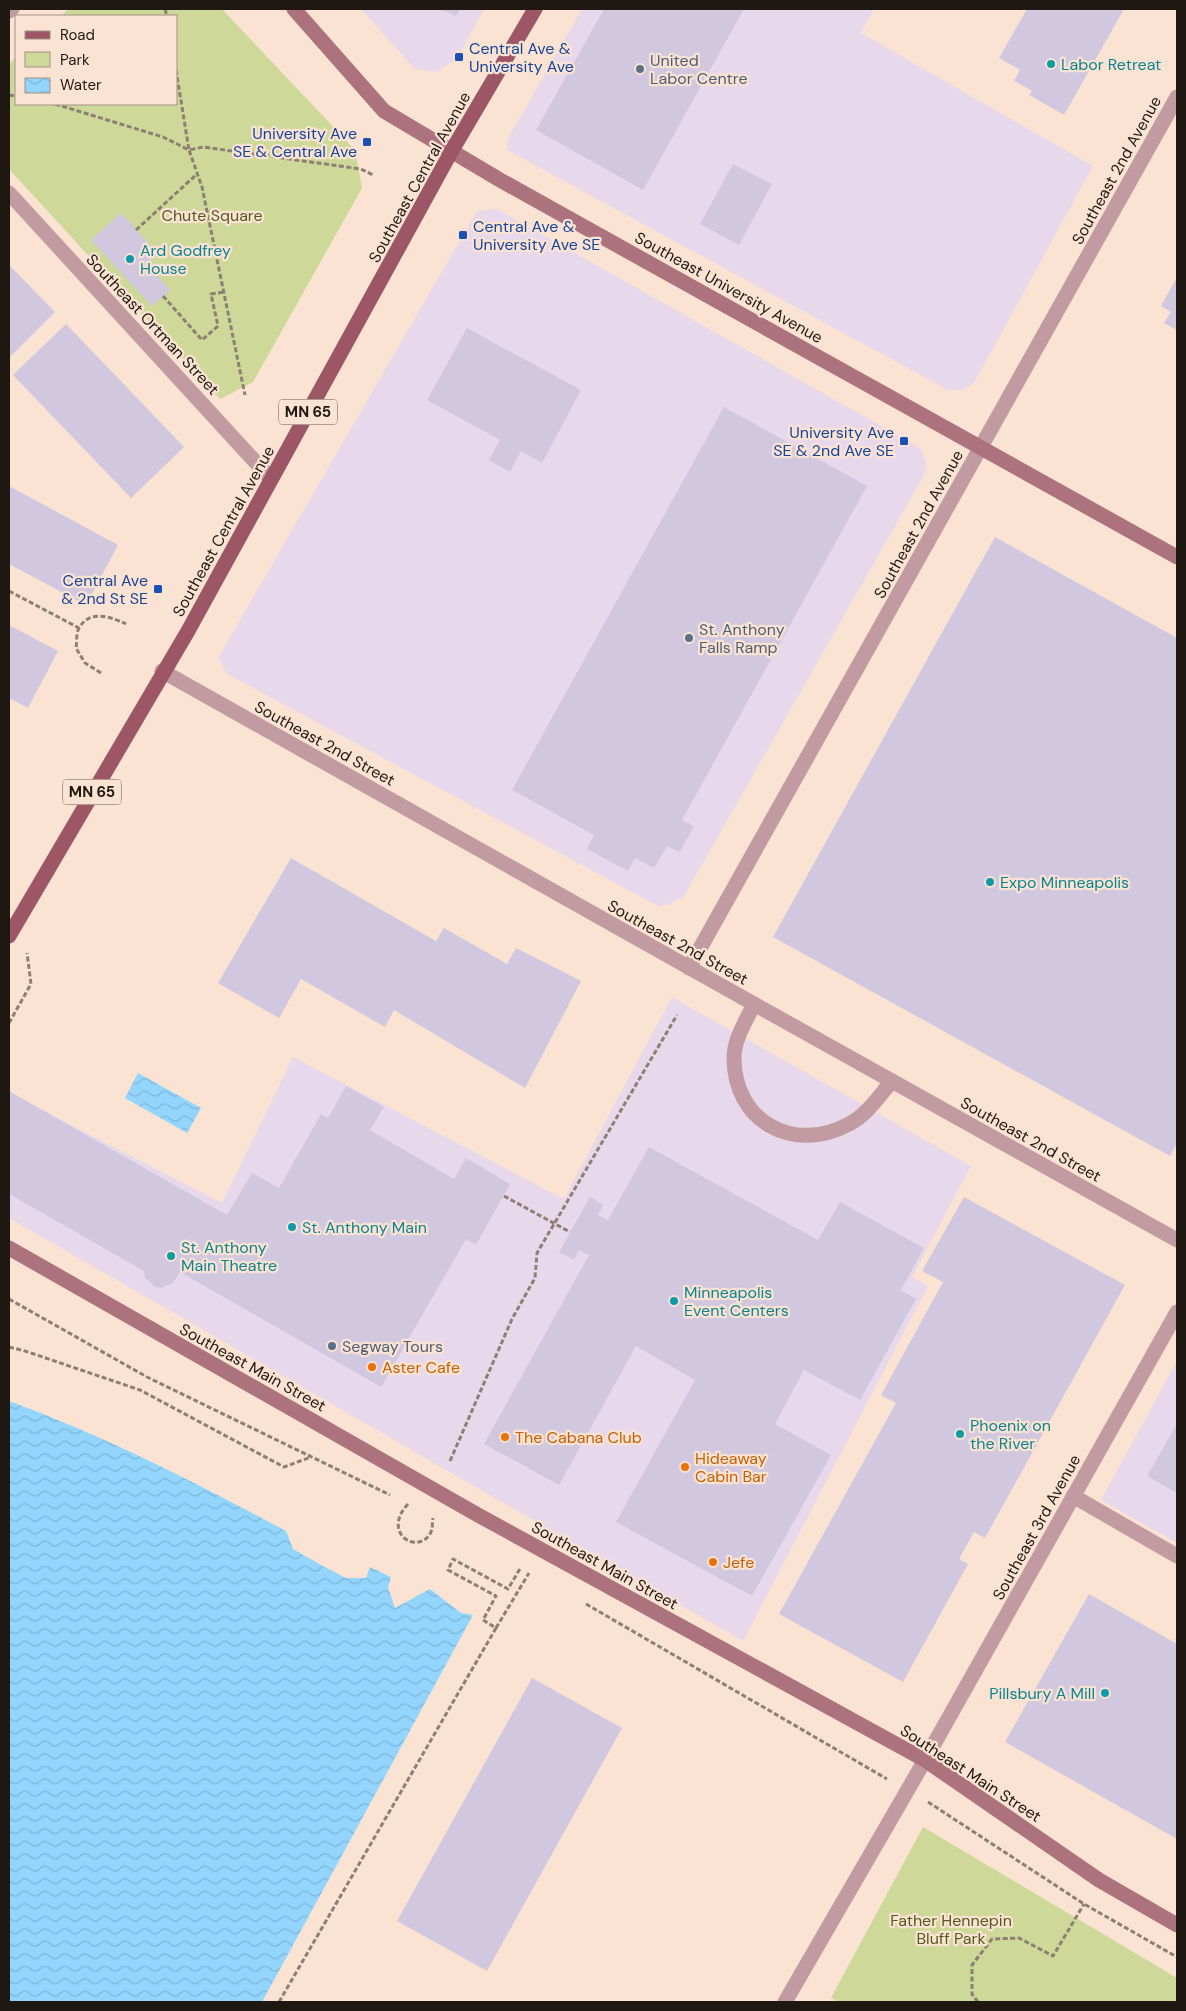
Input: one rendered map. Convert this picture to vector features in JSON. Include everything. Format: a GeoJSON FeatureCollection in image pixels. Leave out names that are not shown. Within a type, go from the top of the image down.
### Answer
{"type":"FeatureCollection","features":[{"type":"Feature","properties":{"kind":"main road","name":"Southeast Central Avenue"},"geometry":{"type":"LineString","coordinates":[[9,936],[162,671],[188,630],[451,152],[535,9]]}},
{"type":"Feature","properties":{"kind":"street","name":"Southeast University Avenue"},"geometry":{"type":"LineString","coordinates":[[294,9],[384,111],[451,152],[1177,557]]}},
{"type":"Feature","properties":{"kind":"street","name":"Southeast 2nd Avenue"},"geometry":{"type":"LineString","coordinates":[[688,968],[1177,97]]}},
{"type":"Feature","properties":{"kind":"street","name":"Southeast Ortman Street"},"geometry":{"type":"LineString","coordinates":[[9,193],[271,479]]}},
{"type":"Feature","properties":{"kind":"street","name":"Southeast 2nd Street"},"geometry":{"type":"LineString","coordinates":[[162,671],[688,968],[1177,1240]]}},
{"type":"Feature","properties":{"kind":"street"},"geometry":{"type":"LineString","coordinates":[[754,1004],[736,1042],[734,1057],[740,1091],[750,1110],[762,1122],[782,1132],[800,1136],[835,1132],[851,1124],[864,1114],[892,1081]]}},
{"type":"Feature","properties":{"kind":"street","name":"Southeast Main Street"},"geometry":{"type":"LineString","coordinates":[[9,1248],[478,1515],[925,1760],[1099,1880],[1177,1925]]}},
{"type":"Feature","properties":{"kind":"street","name":"Southeast 3rd Avenue"},"geometry":{"type":"LineString","coordinates":[[785,2002],[925,1760],[1177,1312]]}},
{"type":"Feature","properties":{"kind":"street"},"geometry":{"type":"LineString","coordinates":[[1073,1496],[1177,1556]]}},
{"type":"Feature","properties":{"kind":"path"},"geometry":{"type":"LineString","coordinates":[[178,82],[189,150],[202,187],[245,395]]}},
{"type":"Feature","properties":{"kind":"path"},"geometry":{"type":"LineString","coordinates":[[59,105],[163,136],[189,150],[203,147],[361,169],[372,175]]}},
{"type":"Feature","properties":{"kind":"path"},"geometry":{"type":"LineString","coordinates":[[136,230],[197,174]]}},
{"type":"Feature","properties":{"kind":"path"},"geometry":{"type":"LineString","coordinates":[[163,296],[202,340],[218,326],[211,294],[224,292]]}},
{"type":"Feature","properties":{"kind":"path"},"geometry":{"type":"LineString","coordinates":[[9,591],[79,628]]}},
{"type":"Feature","properties":{"kind":"path"},"geometry":{"type":"LineString","coordinates":[[101,673],[85,663],[76,648],[79,628],[91,617],[109,616],[126,624]]}},
{"type":"Feature","properties":{"kind":"path"},"geometry":{"type":"LineString","coordinates":[[9,1023],[31,984],[22,912]]}},
{"type":"Feature","properties":{"kind":"path"},"geometry":{"type":"LineString","coordinates":[[450,1461],[512,1319],[535,1278],[538,1253],[676,1015]]}},
{"type":"Feature","properties":{"kind":"path"},"geometry":{"type":"LineString","coordinates":[[504,1196],[570,1232]]}},
{"type":"Feature","properties":{"kind":"path"},"geometry":{"type":"LineString","coordinates":[[9,1299],[137,1372],[391,1496]]}},
{"type":"Feature","properties":{"kind":"path"},"geometry":{"type":"LineString","coordinates":[[9,1347],[140,1390],[284,1467],[312,1457]]}},
{"type":"Feature","properties":{"kind":"path"},"geometry":{"type":"LineString","coordinates":[[400,1500],[416,1509]]}},
{"type":"Feature","properties":{"kind":"path"},"geometry":{"type":"LineString","coordinates":[[408,1504],[398,1518],[398,1527],[402,1536],[409,1541],[419,1542],[427,1538],[432,1532],[433,1518]]}},
{"type":"Feature","properties":{"kind":"path"},"geometry":{"type":"LineString","coordinates":[[425,1513],[441,1522]]}},
{"type":"Feature","properties":{"kind":"path"},"geometry":{"type":"LineString","coordinates":[[496,1628],[483,1620],[496,1596],[448,1570],[453,1559],[508,1589],[521,1567]]}},
{"type":"Feature","properties":{"kind":"path"},"geometry":{"type":"LineString","coordinates":[[513,1562],[537,1577]]}},
{"type":"Feature","properties":{"kind":"path"},"geometry":{"type":"LineString","coordinates":[[279,2002],[529,1572]]}},
{"type":"Feature","properties":{"kind":"path"},"geometry":{"type":"LineString","coordinates":[[579,1600],[946,1813],[1084,1904],[1177,1956]]}},
{"type":"Feature","properties":{"kind":"path"},"geometry":{"type":"LineString","coordinates":[[978,2002],[972,1994],[972,1965],[992,1939],[1019,1938],[1053,1956],[1084,1904]]}},
{"type":"Feature","properties":{"kind":"shaded area"},"geometry":{"type":"Polygon","coordinates":[[[361,9],[484,9],[456,60],[436,72],[415,69],[361,9]]]}},
{"type":"Feature","properties":{"kind":"shaded area"},"geometry":{"type":"Polygon","coordinates":[[[582,9],[874,9],[861,33],[1093,166],[974,383],[963,390],[948,390],[507,150],[507,140],[582,9]]]}},
{"type":"Feature","properties":{"kind":"shaded area"},"geometry":{"type":"Polygon","coordinates":[[[497,209],[920,448],[927,464],[923,477],[683,898],[660,907],[227,674],[218,658],[477,211],[497,209]]]}},
{"type":"Feature","properties":{"kind":"shaded area"},"geometry":{"type":"Polygon","coordinates":[[[672,997],[971,1166],[912,1277],[928,1286],[743,1641],[9,1218],[9,1093],[222,1203],[293,1057],[564,1199],[672,997]]]}},
{"type":"Feature","properties":{"kind":"shaded area"},"geometry":{"type":"Polygon","coordinates":[[[1177,1361],[1177,1543],[1101,1500],[1177,1361]]]}},
{"type":"Feature","properties":{"kind":"green space","name":"Chute Square"},"geometry":{"type":"Polygon","coordinates":[[[69,9],[222,9],[355,150],[362,188],[253,382],[220,399],[9,169],[9,64],[15,58],[15,105],[178,105],[178,15],[61,15],[69,9]]]}},
{"type":"Feature","properties":{"kind":"green space","name":"Father Hennepin Bluff Park"},"geometry":{"type":"Polygon","coordinates":[[[923,1827],[1177,1978],[1177,2002],[839,2002],[831,1998],[923,1827]]]}},
{"type":"Feature","properties":{"kind":"water"},"geometry":{"type":"Polygon","coordinates":[[[138,1073],[201,1108],[187,1133],[125,1098],[138,1073]]]}},
{"type":"Feature","properties":{"kind":"water"},"geometry":{"type":"Polygon","coordinates":[[[9,1401],[115,1445],[252,1513],[286,1531],[293,1549],[346,1578],[366,1578],[370,1567],[391,1577],[388,1587],[395,1608],[430,1589],[461,1613],[473,1615],[262,2002],[9,2002],[9,1401]]]}},
{"type":"Feature","properties":{"kind":"building"},"geometry":{"type":"Polygon","coordinates":[[[441,9],[460,9],[456,16],[441,9]]]}},
{"type":"Feature","properties":{"kind":"building","name":"United Labor Centre"},"geometry":{"type":"Polygon","coordinates":[[[604,9],[744,9],[643,190],[536,130],[604,9]]]}},
{"type":"Feature","properties":{"kind":"building","name":"Labor Retreat"},"geometry":{"type":"Polygon","coordinates":[[[1027,9],[1124,9],[1064,115],[1029,95],[1032,91],[1014,81],[1020,70],[999,58],[1027,9]]]}},
{"type":"Feature","properties":{"kind":"building"},"geometry":{"type":"Polygon","coordinates":[[[733,164],[772,184],[739,245],[700,224],[733,164]]]}},
{"type":"Feature","properties":{"kind":"building","name":"Ard Godfrey House"},"geometry":{"type":"Polygon","coordinates":[[[121,213],[158,254],[147,264],[170,290],[152,306],[91,240],[121,213]]]}},
{"type":"Feature","properties":{"kind":"building"},"geometry":{"type":"Polygon","coordinates":[[[9,265],[55,312],[9,358],[9,265]]]}},
{"type":"Feature","properties":{"kind":"building"},"geometry":{"type":"Polygon","coordinates":[[[1177,277],[1177,330],[1164,323],[1171,312],[1161,306],[1177,277]]]}},
{"type":"Feature","properties":{"kind":"building"},"geometry":{"type":"Polygon","coordinates":[[[66,324],[184,447],[131,498],[13,375],[66,324]]]}},
{"type":"Feature","properties":{"kind":"building"},"geometry":{"type":"Polygon","coordinates":[[[467,328],[581,390],[542,463],[521,451],[510,472],[489,460],[500,440],[427,400],[467,328]]]}},
{"type":"Feature","properties":{"kind":"building","name":"St. Anthony Falls Ramp"},"geometry":{"type":"Polygon","coordinates":[[[724,407],[867,486],[682,820],[694,826],[680,852],[667,846],[654,868],[635,858],[628,871],[587,849],[594,835],[512,790],[724,407]]]}},
{"type":"Feature","properties":{"kind":"building"},"geometry":{"type":"Polygon","coordinates":[[[9,486],[118,545],[86,605],[9,564],[9,486]]]}},
{"type":"Feature","properties":{"kind":"building","name":"Expo Minneapolis"},"geometry":{"type":"Polygon","coordinates":[[[995,537],[1177,638],[1177,1143],[1170,1156],[773,937],[995,537]]]}},
{"type":"Feature","properties":{"kind":"building"},"geometry":{"type":"Polygon","coordinates":[[[9,625],[58,651],[28,708],[9,698],[9,625]]]}},
{"type":"Feature","properties":{"kind":"building"},"geometry":{"type":"Polygon","coordinates":[[[291,858],[436,941],[444,928],[507,964],[516,948],[581,981],[525,1088],[394,1010],[385,1027],[301,979],[279,1018],[218,983],[291,858]]]}},
{"type":"Feature","properties":{"kind":"building","name":"St. Anthony Main"},"geometry":{"type":"Polygon","coordinates":[[[346,1086],[384,1107],[370,1130],[454,1179],[466,1158],[510,1184],[476,1245],[466,1239],[381,1387],[180,1272],[173,1283],[161,1288],[155,1287],[145,1278],[144,1271],[9,1194],[9,1091],[227,1215],[252,1173],[279,1188],[321,1114],[328,1118],[346,1086]]]}},
{"type":"Feature","properties":{"kind":"building"},"geometry":{"type":"Polygon","coordinates":[[[649,1147],[818,1240],[840,1202],[924,1248],[901,1290],[916,1299],[860,1400],[804,1370],[775,1424],[831,1455],[752,1596],[616,1522],[695,1380],[636,1346],[559,1485],[484,1444],[589,1255],[579,1250],[574,1260],[559,1252],[590,1197],[603,1205],[598,1215],[608,1220],[649,1147]]]}},
{"type":"Feature","properties":{"kind":"building","name":"Phoenix on the River"},"geometry":{"type":"Polygon","coordinates":[[[964,1197],[1125,1285],[985,1538],[974,1532],[959,1559],[968,1564],[903,1682],[779,1614],[896,1403],[881,1395],[943,1282],[922,1271],[964,1197]]]}},
{"type":"Feature","properties":{"kind":"building"},"geometry":{"type":"Polygon","coordinates":[[[1177,1424],[1177,1493],[1147,1476],[1177,1424]]]}},
{"type":"Feature","properties":{"kind":"building","name":"Pillsbury A Mill"},"geometry":{"type":"Polygon","coordinates":[[[1089,1594],[1177,1644],[1177,1839],[1005,1742],[1089,1594]]]}},
{"type":"Feature","properties":{"kind":"building"},"geometry":{"type":"Polygon","coordinates":[[[532,1678],[622,1728],[487,1971],[397,1921],[532,1678]]]}},
{"type":"Feature","properties":{"kind":"place","name":"Central Ave & University Ave"},"geometry":{"type":"Point","coordinates":[459,57]}},
{"type":"Feature","properties":{"kind":"place","name":"Labor Retreat"},"geometry":{"type":"Point","coordinates":[1051,64]}},
{"type":"Feature","properties":{"kind":"place","name":"United Labor Centre"},"geometry":{"type":"Point","coordinates":[640,69]}},
{"type":"Feature","properties":{"kind":"place","name":"University Ave SE & Central Ave"},"geometry":{"type":"Point","coordinates":[367,142]}},
{"type":"Feature","properties":{"kind":"place","name":"Central Ave & University Ave SE"},"geometry":{"type":"Point","coordinates":[463,235]}},
{"type":"Feature","properties":{"kind":"place","name":"Ard Godfrey House"},"geometry":{"type":"Point","coordinates":[130,259]}},
{"type":"Feature","properties":{"kind":"place","name":"University Ave SE & 2nd Ave SE"},"geometry":{"type":"Point","coordinates":[904,441]}},
{"type":"Feature","properties":{"kind":"place","name":"Central Ave & 2nd St SE"},"geometry":{"type":"Point","coordinates":[158,589]}},
{"type":"Feature","properties":{"kind":"place","name":"St. Anthony Falls Ramp"},"geometry":{"type":"Point","coordinates":[689,638]}},
{"type":"Feature","properties":{"kind":"place","name":"Expo Minneapolis"},"geometry":{"type":"Point","coordinates":[990,882]}},
{"type":"Feature","properties":{"kind":"place","name":"St. Anthony Main"},"geometry":{"type":"Point","coordinates":[292,1227]}},
{"type":"Feature","properties":{"kind":"place","name":"St. Anthony Main Theatre"},"geometry":{"type":"Point","coordinates":[171,1256]}},
{"type":"Feature","properties":{"kind":"place","name":"Minneapolis Event Centers"},"geometry":{"type":"Point","coordinates":[674,1301]}},
{"type":"Feature","properties":{"kind":"place","name":"Segway Tours"},"geometry":{"type":"Point","coordinates":[332,1346]}},
{"type":"Feature","properties":{"kind":"place","name":"Aster Cafe"},"geometry":{"type":"Point","coordinates":[372,1367]}},
{"type":"Feature","properties":{"kind":"place","name":"Phoenix on the River"},"geometry":{"type":"Point","coordinates":[960,1434]}},
{"type":"Feature","properties":{"kind":"place","name":"The Cabana Club"},"geometry":{"type":"Point","coordinates":[505,1437]}},
{"type":"Feature","properties":{"kind":"place","name":"Hideaway Cabin Bar"},"geometry":{"type":"Point","coordinates":[685,1467]}},
{"type":"Feature","properties":{"kind":"place","name":"Jefe"},"geometry":{"type":"Point","coordinates":[713,1562]}},
{"type":"Feature","properties":{"kind":"place","name":"Pillsbury A Mill"},"geometry":{"type":"Point","coordinates":[1105,1693]}}]}
